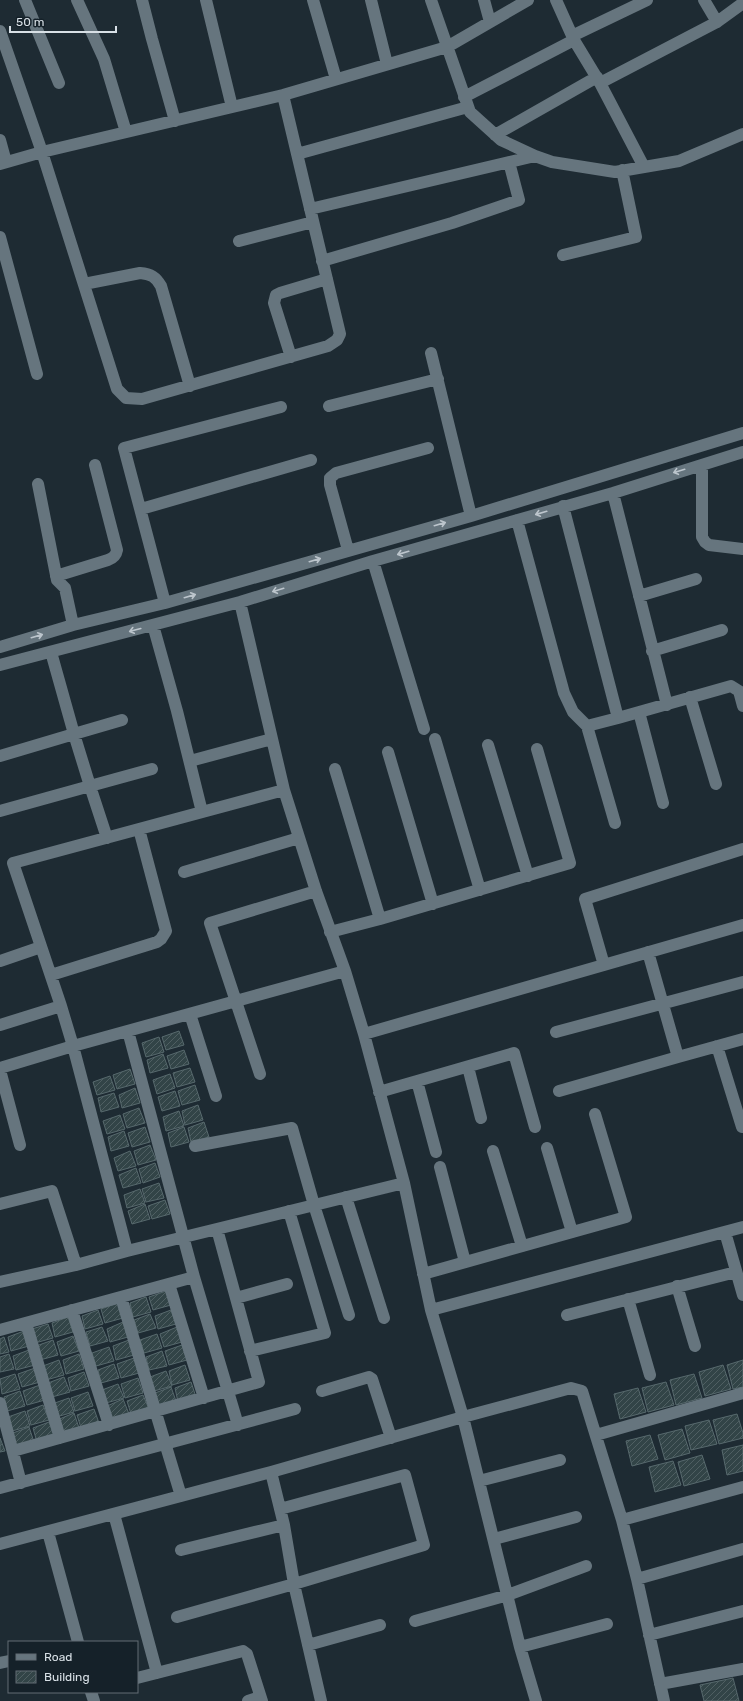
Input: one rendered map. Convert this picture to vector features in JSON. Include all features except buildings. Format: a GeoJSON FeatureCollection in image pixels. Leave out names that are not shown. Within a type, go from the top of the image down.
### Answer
{"type":"FeatureCollection","features":[{"type":"Feature","properties":{"kind":"street"},"geometry":{"type":"LineString","coordinates":[[25,0],[59,83]]}},
{"type":"Feature","properties":{"kind":"street"},"geometry":{"type":"LineString","coordinates":[[77,0],[104,59],[126,132]]}},
{"type":"Feature","properties":{"kind":"street"},"geometry":{"type":"LineString","coordinates":[[142,0],[175,121]]}},
{"type":"Feature","properties":{"kind":"street"},"geometry":{"type":"LineString","coordinates":[[206,0],[232,107]]}},
{"type":"Feature","properties":{"kind":"street"},"geometry":{"type":"LineString","coordinates":[[313,0],[336,79]]}},
{"type":"Feature","properties":{"kind":"street"},"geometry":{"type":"LineString","coordinates":[[371,0],[387,64]]}},
{"type":"Feature","properties":{"kind":"street"},"geometry":{"type":"LineString","coordinates":[[431,0],[470,112],[501,140],[535,156],[552,162],[614,172],[679,161],[743,134]]}},
{"type":"Feature","properties":{"kind":"street"},"geometry":{"type":"LineString","coordinates":[[484,0],[490,22]]}},
{"type":"Feature","properties":{"kind":"street"},"geometry":{"type":"LineString","coordinates":[[0,140],[3,163],[42,152],[282,95],[447,47],[528,0]]}},
{"type":"Feature","properties":{"kind":"street"},"geometry":{"type":"LineString","coordinates":[[556,0],[573,38],[598,80],[644,167]]}},
{"type":"Feature","properties":{"kind":"street"},"geometry":{"type":"LineString","coordinates":[[297,154],[466,102],[573,38],[646,0]]}},
{"type":"Feature","properties":{"kind":"street"},"geometry":{"type":"LineString","coordinates":[[704,0],[717,22]]}},
{"type":"Feature","properties":{"kind":"street"},"geometry":{"type":"LineString","coordinates":[[495,134],[598,80],[717,22],[743,3]]}},
{"type":"Feature","properties":{"kind":"street"},"geometry":{"type":"LineString","coordinates":[[0,30],[42,152],[117,389],[126,398],[142,399],[190,386],[328,346],[337,340],[340,334],[282,95]]}},
{"type":"Feature","properties":{"kind":"street"},"geometry":{"type":"LineString","coordinates":[[310,209],[535,156]]}},
{"type":"Feature","properties":{"kind":"street"},"geometry":{"type":"LineString","coordinates":[[322,261],[452,223],[519,200],[509,162]]}},
{"type":"Feature","properties":{"kind":"street"},"geometry":{"type":"LineString","coordinates":[[562,255],[636,237],[622,170]]}},
{"type":"Feature","properties":{"kind":"street"},"geometry":{"type":"LineString","coordinates":[[239,241],[313,222]]}},
{"type":"Feature","properties":{"kind":"street"},"geometry":{"type":"LineString","coordinates":[[0,237],[37,374]]}},
{"type":"Feature","properties":{"kind":"street"},"geometry":{"type":"LineString","coordinates":[[84,284],[140,273],[148,273],[154,276],[161,286],[190,386]]}},
{"type":"Feature","properties":{"kind":"street"},"geometry":{"type":"LineString","coordinates":[[291,357],[274,303],[274,298],[280,293],[327,279]]}},
{"type":"Feature","properties":{"kind":"street"},"geometry":{"type":"LineString","coordinates":[[432,352],[471,516]]}},
{"type":"Feature","properties":{"kind":"street"},"geometry":{"type":"LineString","coordinates":[[329,406],[438,379]]}},
{"type":"Feature","properties":{"kind":"street"},"geometry":{"type":"LineString","coordinates":[[166,603],[124,448],[281,407]]}},
{"type":"Feature","properties":{"kind":"street"},"geometry":{"type":"LineString","coordinates":[[0,647],[73,626],[166,603],[471,516],[743,433]]}},
{"type":"Feature","properties":{"kind":"street"},"geometry":{"type":"LineString","coordinates":[[348,550],[330,485],[330,478],[336,473],[428,448]]}},
{"type":"Feature","properties":{"kind":"street"},"geometry":{"type":"LineString","coordinates":[[0,665],[240,602],[373,561],[613,492],[743,452]]}},
{"type":"Feature","properties":{"kind":"street"},"geometry":{"type":"LineString","coordinates":[[141,509],[311,460]]}},
{"type":"Feature","properties":{"kind":"street"},"geometry":{"type":"LineString","coordinates":[[56,576],[108,560],[113,558],[116,554],[117,550],[95,465]]}},
{"type":"Feature","properties":{"kind":"street"},"geometry":{"type":"LineString","coordinates":[[702,465],[702,537],[709,545],[743,549]]}},
{"type":"Feature","properties":{"kind":"street"},"geometry":{"type":"LineString","coordinates":[[38,484],[56,576],[57,580],[65,588],[73,626]]}},
{"type":"Feature","properties":{"kind":"street"},"geometry":{"type":"LineString","coordinates":[[613,492],[652,651],[667,705]]}},
{"type":"Feature","properties":{"kind":"street"},"geometry":{"type":"LineString","coordinates":[[563,506],[618,718]]}},
{"type":"Feature","properties":{"kind":"street"},"geometry":{"type":"LineString","coordinates":[[517,520],[564,693],[573,712],[587,726],[615,823]]}},
{"type":"Feature","properties":{"kind":"street"},"geometry":{"type":"LineString","coordinates":[[373,561],[424,729]]}},
{"type":"Feature","properties":{"kind":"street"},"geometry":{"type":"LineString","coordinates":[[639,596],[696,579]]}},
{"type":"Feature","properties":{"kind":"street"},"geometry":{"type":"LineString","coordinates":[[240,602],[284,790],[316,891],[345,971],[364,1034],[404,1183],[431,1310],[463,1417],[520,1646],[536,1701]]}},
{"type":"Feature","properties":{"kind":"street"},"geometry":{"type":"LineString","coordinates":[[153,625],[190,761],[202,812]]}},
{"type":"Feature","properties":{"kind":"street"},"geometry":{"type":"LineString","coordinates":[[652,651],[722,630]]}},
{"type":"Feature","properties":{"kind":"street"},"geometry":{"type":"LineString","coordinates":[[51,652],[74,734],[107,838]]}},
{"type":"Feature","properties":{"kind":"street"},"geometry":{"type":"LineString","coordinates":[[587,726],[731,686],[739,691],[743,706]]}},
{"type":"Feature","properties":{"kind":"street"},"geometry":{"type":"LineString","coordinates":[[690,697],[716,784]]}},
{"type":"Feature","properties":{"kind":"street"},"geometry":{"type":"LineString","coordinates":[[639,712],[663,803]]}},
{"type":"Feature","properties":{"kind":"street"},"geometry":{"type":"LineString","coordinates":[[0,756],[122,720]]}},
{"type":"Feature","properties":{"kind":"street"},"geometry":{"type":"LineString","coordinates":[[190,761],[272,739]]}},
{"type":"Feature","properties":{"kind":"street"},"geometry":{"type":"LineString","coordinates":[[435,740],[480,890]]}},
{"type":"Feature","properties":{"kind":"street"},"geometry":{"type":"LineString","coordinates":[[488,745],[528,876]]}},
{"type":"Feature","properties":{"kind":"street"},"geometry":{"type":"LineString","coordinates":[[330,932],[433,904],[570,863],[537,749]]}},
{"type":"Feature","properties":{"kind":"street"},"geometry":{"type":"LineString","coordinates":[[388,752],[433,904]]}},
{"type":"Feature","properties":{"kind":"street"},"geometry":{"type":"LineString","coordinates":[[0,811],[152,769]]}},
{"type":"Feature","properties":{"kind":"street"},"geometry":{"type":"LineString","coordinates":[[335,769],[380,919]]}},
{"type":"Feature","properties":{"kind":"street"},"geometry":{"type":"LineString","coordinates":[[127,1250],[73,1046],[51,975],[13,863],[284,790]]}},
{"type":"Feature","properties":{"kind":"street"},"geometry":{"type":"LineString","coordinates":[[51,975],[157,942],[164,936],[166,930],[140,829]]}},
{"type":"Feature","properties":{"kind":"street"},"geometry":{"type":"LineString","coordinates":[[184,872],[299,838]]}},
{"type":"Feature","properties":{"kind":"street"},"geometry":{"type":"LineString","coordinates":[[604,965],[585,899],[743,849]]}},
{"type":"Feature","properties":{"kind":"street"},"geometry":{"type":"LineString","coordinates":[[260,1074],[210,923],[316,891]]}},
{"type":"Feature","properties":{"kind":"street"},"geometry":{"type":"LineString","coordinates":[[364,1034],[743,925]]}},
{"type":"Feature","properties":{"kind":"street"},"geometry":{"type":"LineString","coordinates":[[0,961],[41,947]]}},
{"type":"Feature","properties":{"kind":"street"},"geometry":{"type":"LineString","coordinates":[[648,952],[678,1057]]}},
{"type":"Feature","properties":{"kind":"street"},"geometry":{"type":"LineString","coordinates":[[20,1145],[0,1069],[73,1046],[345,971]]}},
{"type":"Feature","properties":{"kind":"street"},"geometry":{"type":"LineString","coordinates":[[556,1032],[743,982]]}},
{"type":"Feature","properties":{"kind":"street"},"geometry":{"type":"LineString","coordinates":[[0,1025],[61,1006]]}},
{"type":"Feature","properties":{"kind":"street"},"geometry":{"type":"LineString","coordinates":[[190,1014],[216,1096]]}},
{"type":"Feature","properties":{"kind":"street"},"geometry":{"type":"LineString","coordinates":[[128,1031],[194,1277],[238,1425]]}},
{"type":"Feature","properties":{"kind":"street"},"geometry":{"type":"LineString","coordinates":[[559,1091],[743,1039]]}},
{"type":"Feature","properties":{"kind":"street"},"geometry":{"type":"LineString","coordinates":[[717,1046],[742,1127]]}},
{"type":"Feature","properties":{"kind":"street"},"geometry":{"type":"LineString","coordinates":[[379,1092],[514,1053],[535,1127]]}},
{"type":"Feature","properties":{"kind":"street"},"geometry":{"type":"LineString","coordinates":[[468,1067],[481,1118]]}},
{"type":"Feature","properties":{"kind":"street"},"geometry":{"type":"LineString","coordinates":[[417,1081],[436,1152]]}},
{"type":"Feature","properties":{"kind":"street"},"geometry":{"type":"LineString","coordinates":[[423,1274],[626,1217],[595,1114]]}},
{"type":"Feature","properties":{"kind":"street"},"geometry":{"type":"LineString","coordinates":[[195,1146],[292,1128],[314,1205],[349,1315]]}},
{"type":"Feature","properties":{"kind":"street"},"geometry":{"type":"LineString","coordinates":[[547,1148],[572,1232]]}},
{"type":"Feature","properties":{"kind":"street"},"geometry":{"type":"LineString","coordinates":[[493,1151],[522,1246]]}},
{"type":"Feature","properties":{"kind":"street"},"geometry":{"type":"LineString","coordinates":[[440,1167],[465,1262]]}},
{"type":"Feature","properties":{"kind":"street"},"geometry":{"type":"LineString","coordinates":[[0,1282],[76,1265],[127,1250],[404,1183]]}},
{"type":"Feature","properties":{"kind":"street"},"geometry":{"type":"LineString","coordinates":[[0,1204],[52,1191],[76,1265]]}},
{"type":"Feature","properties":{"kind":"street"},"geometry":{"type":"LineString","coordinates":[[346,1197],[384,1318]]}},
{"type":"Feature","properties":{"kind":"street"},"geometry":{"type":"LineString","coordinates":[[250,1351],[325,1333],[289,1211]]}},
{"type":"Feature","properties":{"kind":"street"},"geometry":{"type":"LineString","coordinates":[[431,1310],[743,1227]]}},
{"type":"Feature","properties":{"kind":"street"},"geometry":{"type":"LineString","coordinates":[[13,1451],[259,1382],[217,1229]]}},
{"type":"Feature","properties":{"kind":"street"},"geometry":{"type":"LineString","coordinates":[[725,1232],[743,1295]]}},
{"type":"Feature","properties":{"kind":"street"},"geometry":{"type":"LineString","coordinates":[[567,1315],[736,1272]]}},
{"type":"Feature","properties":{"kind":"street"},"geometry":{"type":"LineString","coordinates":[[0,1330],[194,1277]]}},
{"type":"Feature","properties":{"kind":"street"},"geometry":{"type":"LineString","coordinates":[[169,1284],[204,1398]]}},
{"type":"Feature","properties":{"kind":"street"},"geometry":{"type":"LineString","coordinates":[[236,1298],[287,1284]]}},
{"type":"Feature","properties":{"kind":"street"},"geometry":{"type":"LineString","coordinates":[[677,1286],[696,1346]]}},
{"type":"Feature","properties":{"kind":"street"},"geometry":{"type":"LineString","coordinates":[[121,1297],[181,1496]]}},
{"type":"Feature","properties":{"kind":"street"},"geometry":{"type":"LineString","coordinates":[[628,1299],[650,1375]]}},
{"type":"Feature","properties":{"kind":"street"},"geometry":{"type":"LineString","coordinates":[[72,1310],[109,1425]]}},
{"type":"Feature","properties":{"kind":"street"},"geometry":{"type":"LineString","coordinates":[[26,1322],[60,1438]]}},
{"type":"Feature","properties":{"kind":"street"},"geometry":{"type":"LineString","coordinates":[[322,1391],[369,1377],[372,1379],[391,1438]]}},
{"type":"Feature","properties":{"kind":"street"},"geometry":{"type":"LineString","coordinates":[[0,1544],[270,1472],[571,1388],[582,1391],[622,1520],[637,1579],[664,1701]]}},
{"type":"Feature","properties":{"kind":"street"},"geometry":{"type":"LineString","coordinates":[[596,1435],[743,1393]]}},
{"type":"Feature","properties":{"kind":"street"},"geometry":{"type":"LineString","coordinates":[[0,1403],[21,1483]]}},
{"type":"Feature","properties":{"kind":"street"},"geometry":{"type":"LineString","coordinates":[[0,1488],[295,1409]]}},
{"type":"Feature","properties":{"kind":"street"},"geometry":{"type":"LineString","coordinates":[[479,1481],[560,1460]]}},
{"type":"Feature","properties":{"kind":"street"},"geometry":{"type":"LineString","coordinates":[[270,1472],[284,1525],[294,1584],[321,1701]]}},
{"type":"Feature","properties":{"kind":"street"},"geometry":{"type":"LineString","coordinates":[[177,1617],[424,1545],[405,1475],[280,1509]]}},
{"type":"Feature","properties":{"kind":"street"},"geometry":{"type":"LineString","coordinates":[[622,1520],[743,1487]]}},
{"type":"Feature","properties":{"kind":"street"},"geometry":{"type":"LineString","coordinates":[[114,1514],[157,1673]]}},
{"type":"Feature","properties":{"kind":"street"},"geometry":{"type":"LineString","coordinates":[[494,1539],[576,1517]]}},
{"type":"Feature","properties":{"kind":"street"},"geometry":{"type":"LineString","coordinates":[[181,1550],[284,1525]]}},
{"type":"Feature","properties":{"kind":"street"},"geometry":{"type":"LineString","coordinates":[[48,1532],[77,1641]]}},
{"type":"Feature","properties":{"kind":"street"},"geometry":{"type":"LineString","coordinates":[[637,1579],[743,1549]]}},
{"type":"Feature","properties":{"kind":"street"},"geometry":{"type":"LineString","coordinates":[[415,1621],[508,1595],[586,1566]]}},
{"type":"Feature","properties":{"kind":"street"},"geometry":{"type":"LineString","coordinates":[[649,1635],[743,1611]]}},
{"type":"Feature","properties":{"kind":"street"},"geometry":{"type":"LineString","coordinates":[[520,1646],[607,1624]]}},
{"type":"Feature","properties":{"kind":"street"},"geometry":{"type":"LineString","coordinates":[[308,1645],[380,1625]]}},
{"type":"Feature","properties":{"kind":"street"},"geometry":{"type":"LineString","coordinates":[[138,1678],[243,1651],[247,1654],[261,1699],[248,1701]]}},
{"type":"Feature","properties":{"kind":"street"},"geometry":{"type":"LineString","coordinates":[[660,1684],[743,1669]]}}]}
